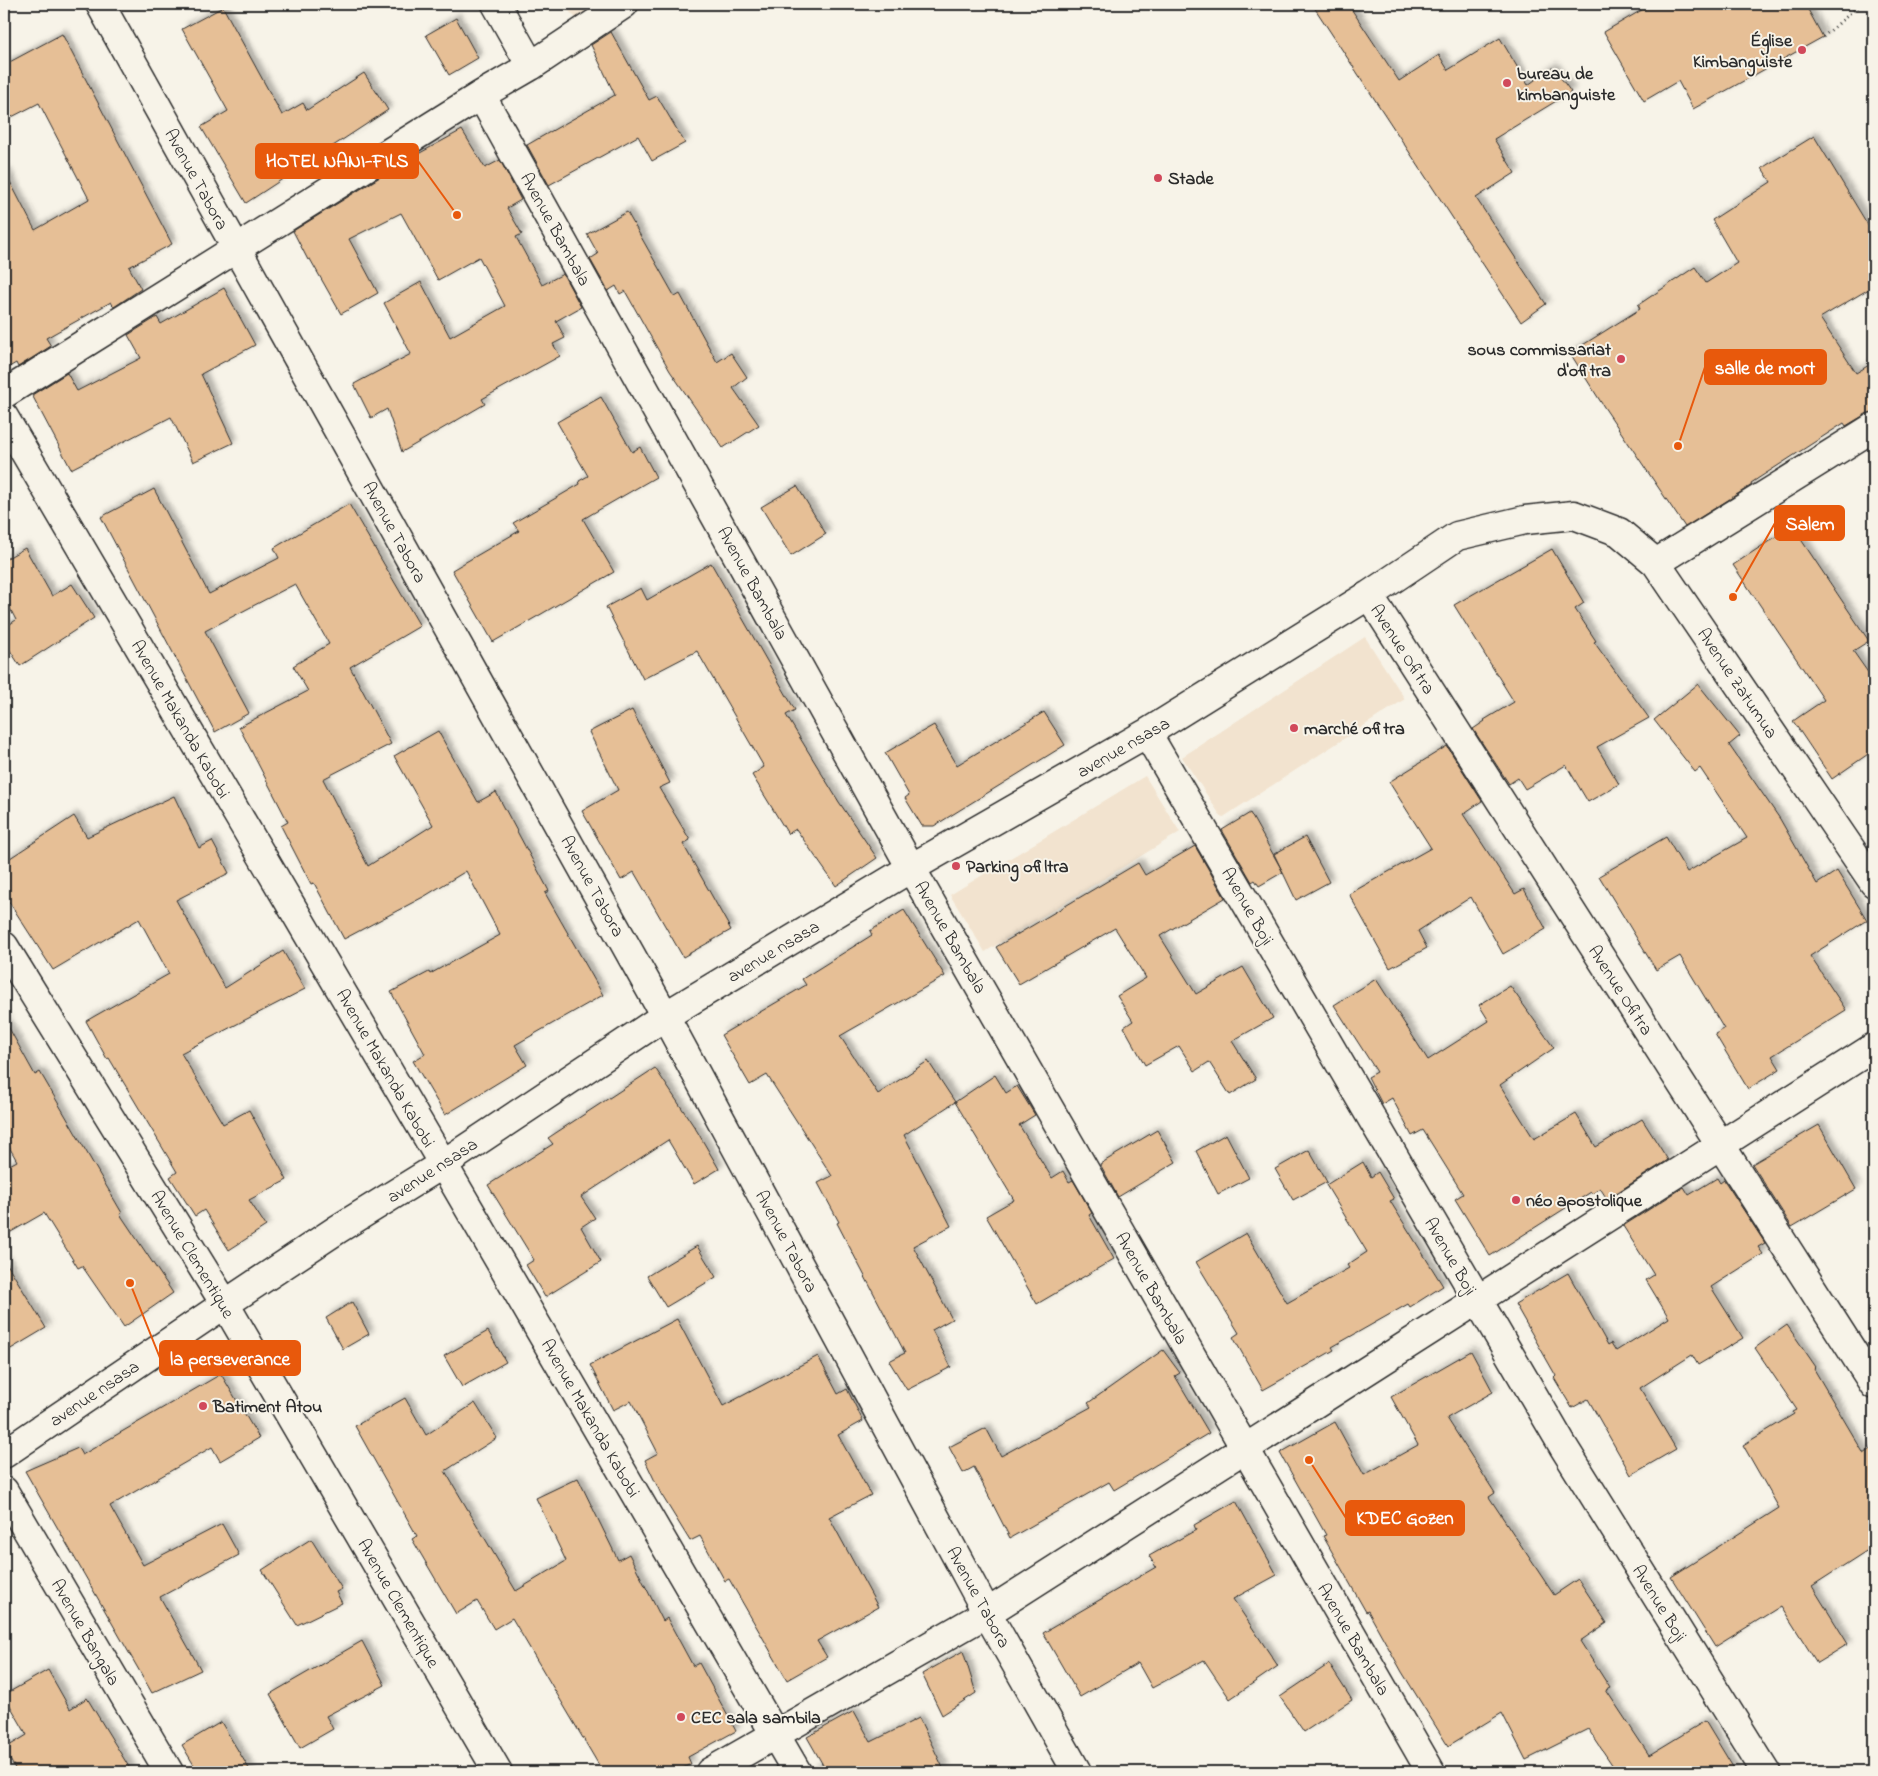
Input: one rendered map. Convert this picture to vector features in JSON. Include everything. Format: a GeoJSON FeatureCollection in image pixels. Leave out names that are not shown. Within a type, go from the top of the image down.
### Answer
{"type":"FeatureCollection","features":[{"type":"Feature","properties":{"kind":"street","name":"Avenue Tabora"},"geometry":{"type":"LineString","coordinates":[[100,4],[665,1016],[987,1613],[1077,1772]]}},
{"type":"Feature","properties":{"kind":"street"},"geometry":{"type":"LineString","coordinates":[[496,4],[531,66]]}},
{"type":"Feature","properties":{"kind":"street"},"geometry":{"type":"LineString","coordinates":[[4,394],[235,248],[531,66],[624,4]]}},
{"type":"Feature","properties":{"kind":"street","name":"Avenue Bambala"},"geometry":{"type":"LineString","coordinates":[[481,95],[911,868],[1431,1772]]}},
{"type":"Feature","properties":{"kind":"street","name":"Avenue Makanda Kabobi"},"geometry":{"type":"LineString","coordinates":[[4,417],[443,1164],[797,1772]]}},
{"type":"Feature","properties":{"kind":"street"},"geometry":{"type":"LineString","coordinates":[[1656,563],[1874,427]]}},
{"type":"Feature","properties":{"kind":"street","name":"avenue nsasa"},"geometry":{"type":"LineString","coordinates":[[4,1454],[225,1304],[443,1164],[665,1016],[911,868],[1148,734],[1368,595],[1457,536],[1525,520],[1574,515]]}},
{"type":"Feature","properties":{"kind":"street","name":"Avenue Zatumua"},"geometry":{"type":"LineString","coordinates":[[1574,515],[1619,532],[1656,563],[1874,883]]}},
{"type":"Feature","properties":{"kind":"street","name":"Avenue Ofitra"},"geometry":{"type":"LineString","coordinates":[[1368,595],[1874,1385]]}},
{"type":"Feature","properties":{"kind":"street","name":"Avenue Boji"},"geometry":{"type":"LineString","coordinates":[[1148,734],[1476,1301],[1568,1455],[1766,1772]]}},
{"type":"Feature","properties":{"kind":"street","name":"Avenue Clementique"},"geometry":{"type":"LineString","coordinates":[[4,946],[225,1304],[498,1772]]}},
{"type":"Feature","properties":{"kind":"street"},"geometry":{"type":"LineString","coordinates":[[710,1772],[987,1613],[1874,1047]]}},
{"type":"Feature","properties":{"kind":"street","name":"Avenue Bangala"},"geometry":{"type":"LineString","coordinates":[[4,1491],[169,1772]]}},
{"type":"Feature","properties":{"kind":"path"},"geometry":{"type":"LineString","coordinates":[[1823,37],[1861,4]]}},
{"type":"Feature","properties":{"kind":"shaded area"},"geometry":{"type":"Polygon","coordinates":[[[562,4],[600,4],[577,19],[562,4]]]}},
{"type":"Feature","properties":{"kind":"shaded area","name":"marché ofitra"},"geometry":{"type":"Polygon","coordinates":[[[1365,637],[1405,699],[1222,818],[1182,757],[1365,637]]]}},
{"type":"Feature","properties":{"kind":"shaded area"},"geometry":{"type":"Polygon","coordinates":[[[1145,776],[1180,832],[985,952],[950,895],[1145,776]]]}},
{"type":"Feature","properties":{"kind":"building"},"geometry":{"type":"Polygon","coordinates":[[[1312,4],[1348,4],[1399,81],[1439,55],[1448,70],[1500,38],[1528,85],[1553,67],[1571,92],[1494,139],[1515,173],[1476,198],[1546,304],[1521,322],[1312,4]]]}},
{"type":"Feature","properties":{"kind":"building"},"geometry":{"type":"Polygon","coordinates":[[[1652,4],[1805,4],[1823,37],[1693,109],[1678,81],[1644,101],[1604,32],[1652,4]]]}},
{"type":"Feature","properties":{"kind":"building"},"geometry":{"type":"Polygon","coordinates":[[[223,7],[282,115],[303,103],[307,110],[364,73],[388,110],[246,203],[201,127],[228,111],[182,29],[223,7]]]}},
{"type":"Feature","properties":{"kind":"building"},"geometry":{"type":"Polygon","coordinates":[[[456,18],[478,58],[449,75],[426,35],[456,18]]]}},
{"type":"Feature","properties":{"kind":"building"},"geometry":{"type":"Polygon","coordinates":[[[611,32],[649,100],[657,96],[685,143],[652,161],[638,136],[549,185],[527,145],[615,95],[591,45],[611,32]]]}},
{"type":"Feature","properties":{"kind":"building"},"geometry":{"type":"Polygon","coordinates":[[[62,34],[172,244],[129,267],[141,289],[114,307],[111,302],[46,338],[51,346],[18,367],[16,363],[4,370],[4,170],[35,230],[89,199],[39,103],[4,121],[4,65],[62,34]]]}},
{"type":"Feature","properties":{"kind":"building"},"geometry":{"type":"Polygon","coordinates":[[[462,130],[485,168],[500,160],[521,200],[507,208],[522,234],[516,237],[542,285],[563,274],[581,307],[556,321],[565,338],[553,344],[560,356],[482,399],[485,404],[402,452],[387,409],[371,418],[354,384],[411,354],[384,303],[421,282],[450,337],[505,306],[479,257],[438,280],[401,213],[349,239],[378,293],[341,314],[310,259],[308,260],[293,231],[409,159],[462,130]]]}},
{"type":"Feature","properties":{"kind":"building"},"geometry":{"type":"Polygon","coordinates":[[[1814,136],[1874,235],[1874,286],[1820,318],[1856,373],[1874,362],[1874,412],[1866,414],[1846,426],[1844,423],[1751,483],[1752,485],[1685,527],[1570,353],[1640,309],[1638,305],[1695,267],[1706,283],[1737,263],[1712,220],[1771,182],[1762,168],[1814,136]]]}},
{"type":"Feature","properties":{"kind":"building"},"geometry":{"type":"Polygon","coordinates":[[[627,212],[675,297],[680,294],[717,362],[731,353],[747,377],[733,388],[759,425],[723,448],[670,371],[625,291],[620,294],[616,286],[608,291],[590,259],[598,254],[587,234],[627,212]]]}},
{"type":"Feature","properties":{"kind":"building"},"geometry":{"type":"Polygon","coordinates":[[[224,288],[255,345],[201,374],[233,443],[193,462],[171,417],[71,469],[32,395],[67,373],[77,391],[141,358],[128,335],[157,317],[161,324],[224,288]]]}},
{"type":"Feature","properties":{"kind":"building"},"geometry":{"type":"Polygon","coordinates":[[[601,397],[632,452],[640,447],[656,477],[583,519],[614,572],[493,642],[452,570],[519,531],[513,523],[580,484],[579,481],[588,476],[557,422],[601,397]]]}},
{"type":"Feature","properties":{"kind":"building"},"geometry":{"type":"Polygon","coordinates":[[[797,486],[826,534],[791,556],[761,507],[797,486]]]}},
{"type":"Feature","properties":{"kind":"building"},"geometry":{"type":"Polygon","coordinates":[[[154,489],[209,594],[279,558],[274,548],[349,504],[420,626],[350,667],[391,744],[323,779],[368,866],[433,825],[394,756],[438,731],[478,802],[496,792],[549,891],[545,893],[603,995],[515,1045],[527,1065],[445,1115],[413,1061],[425,1054],[391,992],[429,972],[430,974],[500,935],[466,871],[425,896],[344,939],[314,883],[311,884],[281,826],[288,822],[239,727],[308,691],[293,666],[329,644],[295,584],[205,631],[249,713],[215,732],[101,517],[154,489]]]}},
{"type":"Feature","properties":{"kind":"building"},"geometry":{"type":"Polygon","coordinates":[[[1792,526],[1869,641],[1853,651],[1874,681],[1874,750],[1832,779],[1793,721],[1824,700],[1733,565],[1792,526]]]}},
{"type":"Feature","properties":{"kind":"building"},"geometry":{"type":"Polygon","coordinates":[[[25,548],[52,596],[72,584],[94,618],[20,666],[4,641],[4,628],[16,620],[4,597],[4,560],[25,548]]]}},
{"type":"Feature","properties":{"kind":"building"},"geometry":{"type":"Polygon","coordinates":[[[1552,549],[1584,603],[1575,609],[1596,641],[1594,642],[1649,718],[1597,747],[1619,784],[1588,802],[1566,765],[1525,789],[1518,778],[1509,784],[1473,729],[1514,702],[1454,605],[1552,549]]]}},
{"type":"Feature","properties":{"kind":"building"},"geometry":{"type":"Polygon","coordinates":[[[711,563],[795,710],[786,715],[839,802],[877,858],[836,886],[796,829],[788,834],[752,775],[764,767],[697,651],[643,679],[606,607],[641,588],[647,600],[711,563]]]}},
{"type":"Feature","properties":{"kind":"building"},"geometry":{"type":"Polygon","coordinates":[[[1698,684],[1740,736],[1729,745],[1780,819],[1817,884],[1837,871],[1867,920],[1810,956],[1846,1010],[1772,1056],[1780,1069],[1748,1089],[1715,1034],[1724,1029],[1680,956],[1656,970],[1599,876],[1666,837],[1687,872],[1747,838],[1700,768],[1695,772],[1654,720],[1698,684]]]}},
{"type":"Feature","properties":{"kind":"building"},"geometry":{"type":"Polygon","coordinates":[[[632,710],[670,783],[659,788],[690,840],[683,844],[731,930],[683,957],[634,872],[621,880],[582,811],[618,790],[589,732],[632,710]]]}},
{"type":"Feature","properties":{"kind":"building"},"geometry":{"type":"Polygon","coordinates":[[[1044,712],[1065,745],[934,826],[922,826],[905,798],[909,795],[885,753],[934,725],[957,765],[1044,712]]]}},
{"type":"Feature","properties":{"kind":"building"},"geometry":{"type":"Polygon","coordinates":[[[1447,746],[1482,801],[1463,814],[1515,894],[1524,889],[1546,929],[1503,954],[1471,897],[1418,931],[1427,948],[1390,968],[1349,894],[1431,848],[1389,782],[1447,746]]]}},
{"type":"Feature","properties":{"kind":"building"},"geometry":{"type":"Polygon","coordinates":[[[174,796],[199,848],[212,841],[229,873],[176,900],[225,988],[283,951],[305,989],[181,1053],[223,1124],[249,1110],[287,1180],[249,1200],[266,1226],[229,1250],[204,1210],[195,1216],[170,1177],[177,1172],[109,1058],[107,1059],[86,1021],[169,974],[139,919],[53,970],[4,894],[4,862],[74,816],[87,837],[174,796]]]}},
{"type":"Feature","properties":{"kind":"building"},"geometry":{"type":"Polygon","coordinates":[[[1250,813],[1283,872],[1259,886],[1255,880],[1252,882],[1222,830],[1250,813]]]}},
{"type":"Feature","properties":{"kind":"building"},"geometry":{"type":"Polygon","coordinates":[[[1305,837],[1329,882],[1296,900],[1274,854],[1305,837]]]}},
{"type":"Feature","properties":{"kind":"building"},"geometry":{"type":"Polygon","coordinates":[[[1195,846],[1225,898],[1160,936],[1196,994],[1243,967],[1273,1018],[1232,1041],[1256,1079],[1230,1095],[1209,1062],[1195,1071],[1179,1046],[1145,1065],[1124,1027],[1133,1021],[1117,996],[1146,978],[1115,928],[1019,984],[996,947],[1138,863],[1145,875],[1195,846]]]}},
{"type":"Feature","properties":{"kind":"building"},"geometry":{"type":"Polygon","coordinates":[[[904,910],[945,976],[840,1036],[878,1094],[928,1061],[955,1102],[904,1135],[951,1226],[913,1246],[952,1319],[932,1330],[951,1367],[907,1390],[889,1361],[905,1353],[818,1183],[832,1176],[767,1075],[750,1085],[721,1035],[806,985],[802,979],[872,935],[870,931],[904,910]]]}},
{"type":"Feature","properties":{"kind":"building"},"geometry":{"type":"Polygon","coordinates":[[[1376,979],[1428,1060],[1489,1021],[1479,1005],[1510,986],[1554,1048],[1500,1085],[1534,1139],[1576,1114],[1596,1147],[1642,1119],[1668,1160],[1607,1199],[1600,1188],[1592,1194],[1591,1192],[1490,1256],[1455,1199],[1463,1194],[1423,1130],[1412,1136],[1392,1098],[1382,1104],[1368,1077],[1377,1072],[1334,1005],[1376,979]]]}},
{"type":"Feature","properties":{"kind":"building"},"geometry":{"type":"Polygon","coordinates":[[[4,1019],[35,1075],[40,1072],[122,1213],[120,1214],[173,1293],[124,1327],[82,1266],[78,1268],[44,1213],[4,1236],[4,1168],[17,1161],[4,1138],[4,1019]]]}},
{"type":"Feature","properties":{"kind":"building"},"geometry":{"type":"Polygon","coordinates":[[[655,1068],[697,1131],[719,1169],[694,1184],[668,1140],[581,1197],[595,1218],[581,1227],[601,1262],[545,1297],[526,1265],[534,1260],[488,1185],[553,1144],[548,1138],[655,1068]]]}},
{"type":"Feature","properties":{"kind":"building"},"geometry":{"type":"Polygon","coordinates":[[[995,1075],[1006,1093],[1017,1086],[1035,1115],[1019,1125],[1052,1178],[1063,1171],[1069,1182],[1073,1180],[1092,1213],[1089,1215],[1114,1259],[1037,1304],[986,1216],[1014,1200],[955,1102],[995,1075]]]}},
{"type":"Feature","properties":{"kind":"building"},"geometry":{"type":"Polygon","coordinates":[[[1819,1125],[1856,1189],[1792,1227],[1752,1164],[1819,1125]]]}},
{"type":"Feature","properties":{"kind":"building"},"geometry":{"type":"Polygon","coordinates":[[[1157,1130],[1176,1162],[1118,1197],[1100,1164],[1157,1130]]]}},
{"type":"Feature","properties":{"kind":"building"},"geometry":{"type":"Polygon","coordinates":[[[1226,1134],[1249,1178],[1218,1194],[1196,1151],[1226,1134]]]}},
{"type":"Feature","properties":{"kind":"building"},"geometry":{"type":"Polygon","coordinates":[[[1309,1150],[1327,1182],[1293,1200],[1275,1169],[1309,1150]]]}},
{"type":"Feature","properties":{"kind":"building"},"geometry":{"type":"Polygon","coordinates":[[[1363,1162],[1371,1177],[1378,1172],[1394,1199],[1390,1201],[1443,1286],[1410,1307],[1408,1304],[1332,1347],[1334,1350],[1263,1390],[1233,1337],[1239,1333],[1196,1262],[1246,1233],[1287,1303],[1349,1268],[1347,1265],[1367,1252],[1326,1185],[1363,1162]]]}},
{"type":"Feature","properties":{"kind":"building"},"geometry":{"type":"Polygon","coordinates":[[[1717,1178],[1720,1183],[1724,1180],[1765,1243],[1758,1247],[1763,1254],[1711,1287],[1743,1338],[1698,1365],[1692,1355],[1640,1388],[1676,1449],[1631,1475],[1588,1399],[1572,1408],[1515,1304],[1568,1273],[1608,1345],[1611,1343],[1616,1351],[1669,1318],[1646,1280],[1654,1275],[1623,1226],[1684,1187],[1689,1195],[1717,1178]]]}},
{"type":"Feature","properties":{"kind":"building"},"geometry":{"type":"Polygon","coordinates":[[[697,1246],[716,1277],[666,1307],[647,1276],[697,1246]]]}},
{"type":"Feature","properties":{"kind":"building"},"geometry":{"type":"Polygon","coordinates":[[[4,1259],[46,1328],[4,1353],[4,1259]]]}},
{"type":"Feature","properties":{"kind":"building"},"geometry":{"type":"Polygon","coordinates":[[[352,1302],[369,1334],[343,1349],[326,1318],[352,1302]]]}},
{"type":"Feature","properties":{"kind":"building"},"geometry":{"type":"Polygon","coordinates":[[[677,1319],[723,1406],[818,1356],[838,1394],[847,1389],[863,1421],[838,1435],[871,1495],[829,1517],[878,1607],[817,1641],[827,1657],[787,1680],[729,1579],[725,1581],[700,1536],[690,1541],[661,1494],[645,1460],[658,1453],[631,1401],[613,1410],[590,1365],[677,1319]]]}},
{"type":"Feature","properties":{"kind":"building"},"geometry":{"type":"Polygon","coordinates":[[[1787,1325],[1816,1367],[1814,1369],[1864,1454],[1874,1447],[1874,1546],[1812,1586],[1848,1644],[1817,1663],[1781,1606],[1715,1647],[1671,1577],[1779,1508],[1743,1445],[1794,1414],[1793,1412],[1797,1410],[1755,1348],[1787,1325]]]}},
{"type":"Feature","properties":{"kind":"building"},"geometry":{"type":"Polygon","coordinates":[[[488,1331],[506,1362],[462,1387],[444,1356],[488,1331]]]}},
{"type":"Feature","properties":{"kind":"building"},"geometry":{"type":"Polygon","coordinates":[[[1163,1350],[1180,1373],[1175,1376],[1209,1433],[1114,1490],[1109,1482],[1010,1538],[974,1467],[963,1473],[949,1447],[986,1428],[1001,1456],[1091,1407],[1088,1403],[1163,1350]]]}},
{"type":"Feature","properties":{"kind":"building"},"geometry":{"type":"Polygon","coordinates":[[[1471,1351],[1493,1392],[1447,1418],[1495,1493],[1489,1497],[1554,1595],[1578,1579],[1607,1623],[1580,1641],[1610,1688],[1606,1690],[1649,1755],[1705,1721],[1736,1772],[1617,1772],[1588,1729],[1526,1760],[1502,1713],[1448,1746],[1402,1672],[1368,1611],[1366,1612],[1323,1536],[1326,1535],[1280,1453],[1335,1422],[1364,1475],[1418,1445],[1391,1397],[1471,1351]]]}},
{"type":"Feature","properties":{"kind":"building"},"geometry":{"type":"Polygon","coordinates":[[[221,1374],[259,1438],[220,1461],[212,1447],[110,1506],[143,1565],[222,1524],[239,1555],[160,1597],[201,1670],[152,1693],[25,1471],[78,1448],[82,1455],[221,1374]]]}},
{"type":"Feature","properties":{"kind":"building"},"geometry":{"type":"Polygon","coordinates":[[[405,1398],[426,1435],[475,1403],[497,1438],[445,1471],[516,1591],[566,1561],[536,1498],[578,1478],[618,1560],[629,1554],[663,1621],[667,1618],[693,1666],[699,1663],[736,1731],[688,1757],[691,1764],[675,1772],[603,1772],[512,1618],[494,1629],[477,1601],[456,1614],[412,1539],[417,1536],[355,1426],[405,1398]]]}},
{"type":"Feature","properties":{"kind":"building"},"geometry":{"type":"Polygon","coordinates":[[[1236,1501],[1277,1575],[1233,1599],[1278,1666],[1230,1699],[1204,1660],[1152,1688],[1138,1663],[1080,1697],[1043,1633],[1156,1567],[1149,1556],[1196,1530],[1194,1525],[1236,1501]]]}},
{"type":"Feature","properties":{"kind":"building"},"geometry":{"type":"Polygon","coordinates":[[[311,1539],[342,1589],[336,1592],[342,1603],[297,1625],[262,1570],[311,1539]]]}},
{"type":"Feature","properties":{"kind":"building"},"geometry":{"type":"Polygon","coordinates":[[[362,1641],[385,1685],[326,1716],[333,1729],[300,1748],[270,1694],[362,1641]]]}},
{"type":"Feature","properties":{"kind":"building"},"geometry":{"type":"Polygon","coordinates":[[[963,1651],[976,1693],[942,1715],[922,1674],[963,1651]]]}},
{"type":"Feature","properties":{"kind":"building"},"geometry":{"type":"Polygon","coordinates":[[[1329,1664],[1352,1700],[1304,1732],[1280,1697],[1329,1664]]]}},
{"type":"Feature","properties":{"kind":"building"},"geometry":{"type":"Polygon","coordinates":[[[48,1670],[70,1709],[87,1698],[132,1772],[17,1772],[4,1749],[27,1735],[4,1695],[48,1670]]]}},
{"type":"Feature","properties":{"kind":"building"},"geometry":{"type":"Polygon","coordinates":[[[854,1711],[871,1742],[919,1718],[945,1772],[813,1772],[812,1770],[823,1765],[807,1737],[854,1711]]]}},
{"type":"Feature","properties":{"kind":"building"},"geometry":{"type":"Polygon","coordinates":[[[221,1722],[251,1772],[198,1772],[182,1745],[221,1722]]]}},
{"type":"Feature","properties":{"kind":"place","name":"Église Kimbanguiste"},"geometry":{"type":"Point","coordinates":[1802,50]}},
{"type":"Feature","properties":{"kind":"place","name":"bureau de kimbanguiste"},"geometry":{"type":"Point","coordinates":[1507,83]}},
{"type":"Feature","properties":{"kind":"place","name":"Stade"},"geometry":{"type":"Point","coordinates":[1158,178]}},
{"type":"Feature","properties":{"kind":"place","name":"HOTEL NANI-FILS"},"geometry":{"type":"Point","coordinates":[457,215]}},
{"type":"Feature","properties":{"kind":"place","name":"sous commissariat d'ofitra"},"geometry":{"type":"Point","coordinates":[1621,359]}},
{"type":"Feature","properties":{"kind":"place","name":"salle de mort"},"geometry":{"type":"Point","coordinates":[1678,446]}},
{"type":"Feature","properties":{"kind":"place","name":"Salem"},"geometry":{"type":"Point","coordinates":[1733,597]}},
{"type":"Feature","properties":{"kind":"place","name":"marché ofitra"},"geometry":{"type":"Point","coordinates":[1294,728]}},
{"type":"Feature","properties":{"kind":"place","name":"Parking ofiltra"},"geometry":{"type":"Point","coordinates":[956,866]}},
{"type":"Feature","properties":{"kind":"place","name":"néo apostolique"},"geometry":{"type":"Point","coordinates":[1516,1200]}},
{"type":"Feature","properties":{"kind":"place","name":"la perseverance"},"geometry":{"type":"Point","coordinates":[130,1283]}},
{"type":"Feature","properties":{"kind":"place","name":"Batiment Atou"},"geometry":{"type":"Point","coordinates":[203,1406]}},
{"type":"Feature","properties":{"kind":"place","name":"KDEC Gozen"},"geometry":{"type":"Point","coordinates":[1309,1460]}},
{"type":"Feature","properties":{"kind":"place","name":"CEC sala sambila"},"geometry":{"type":"Point","coordinates":[681,1717]}}]}
